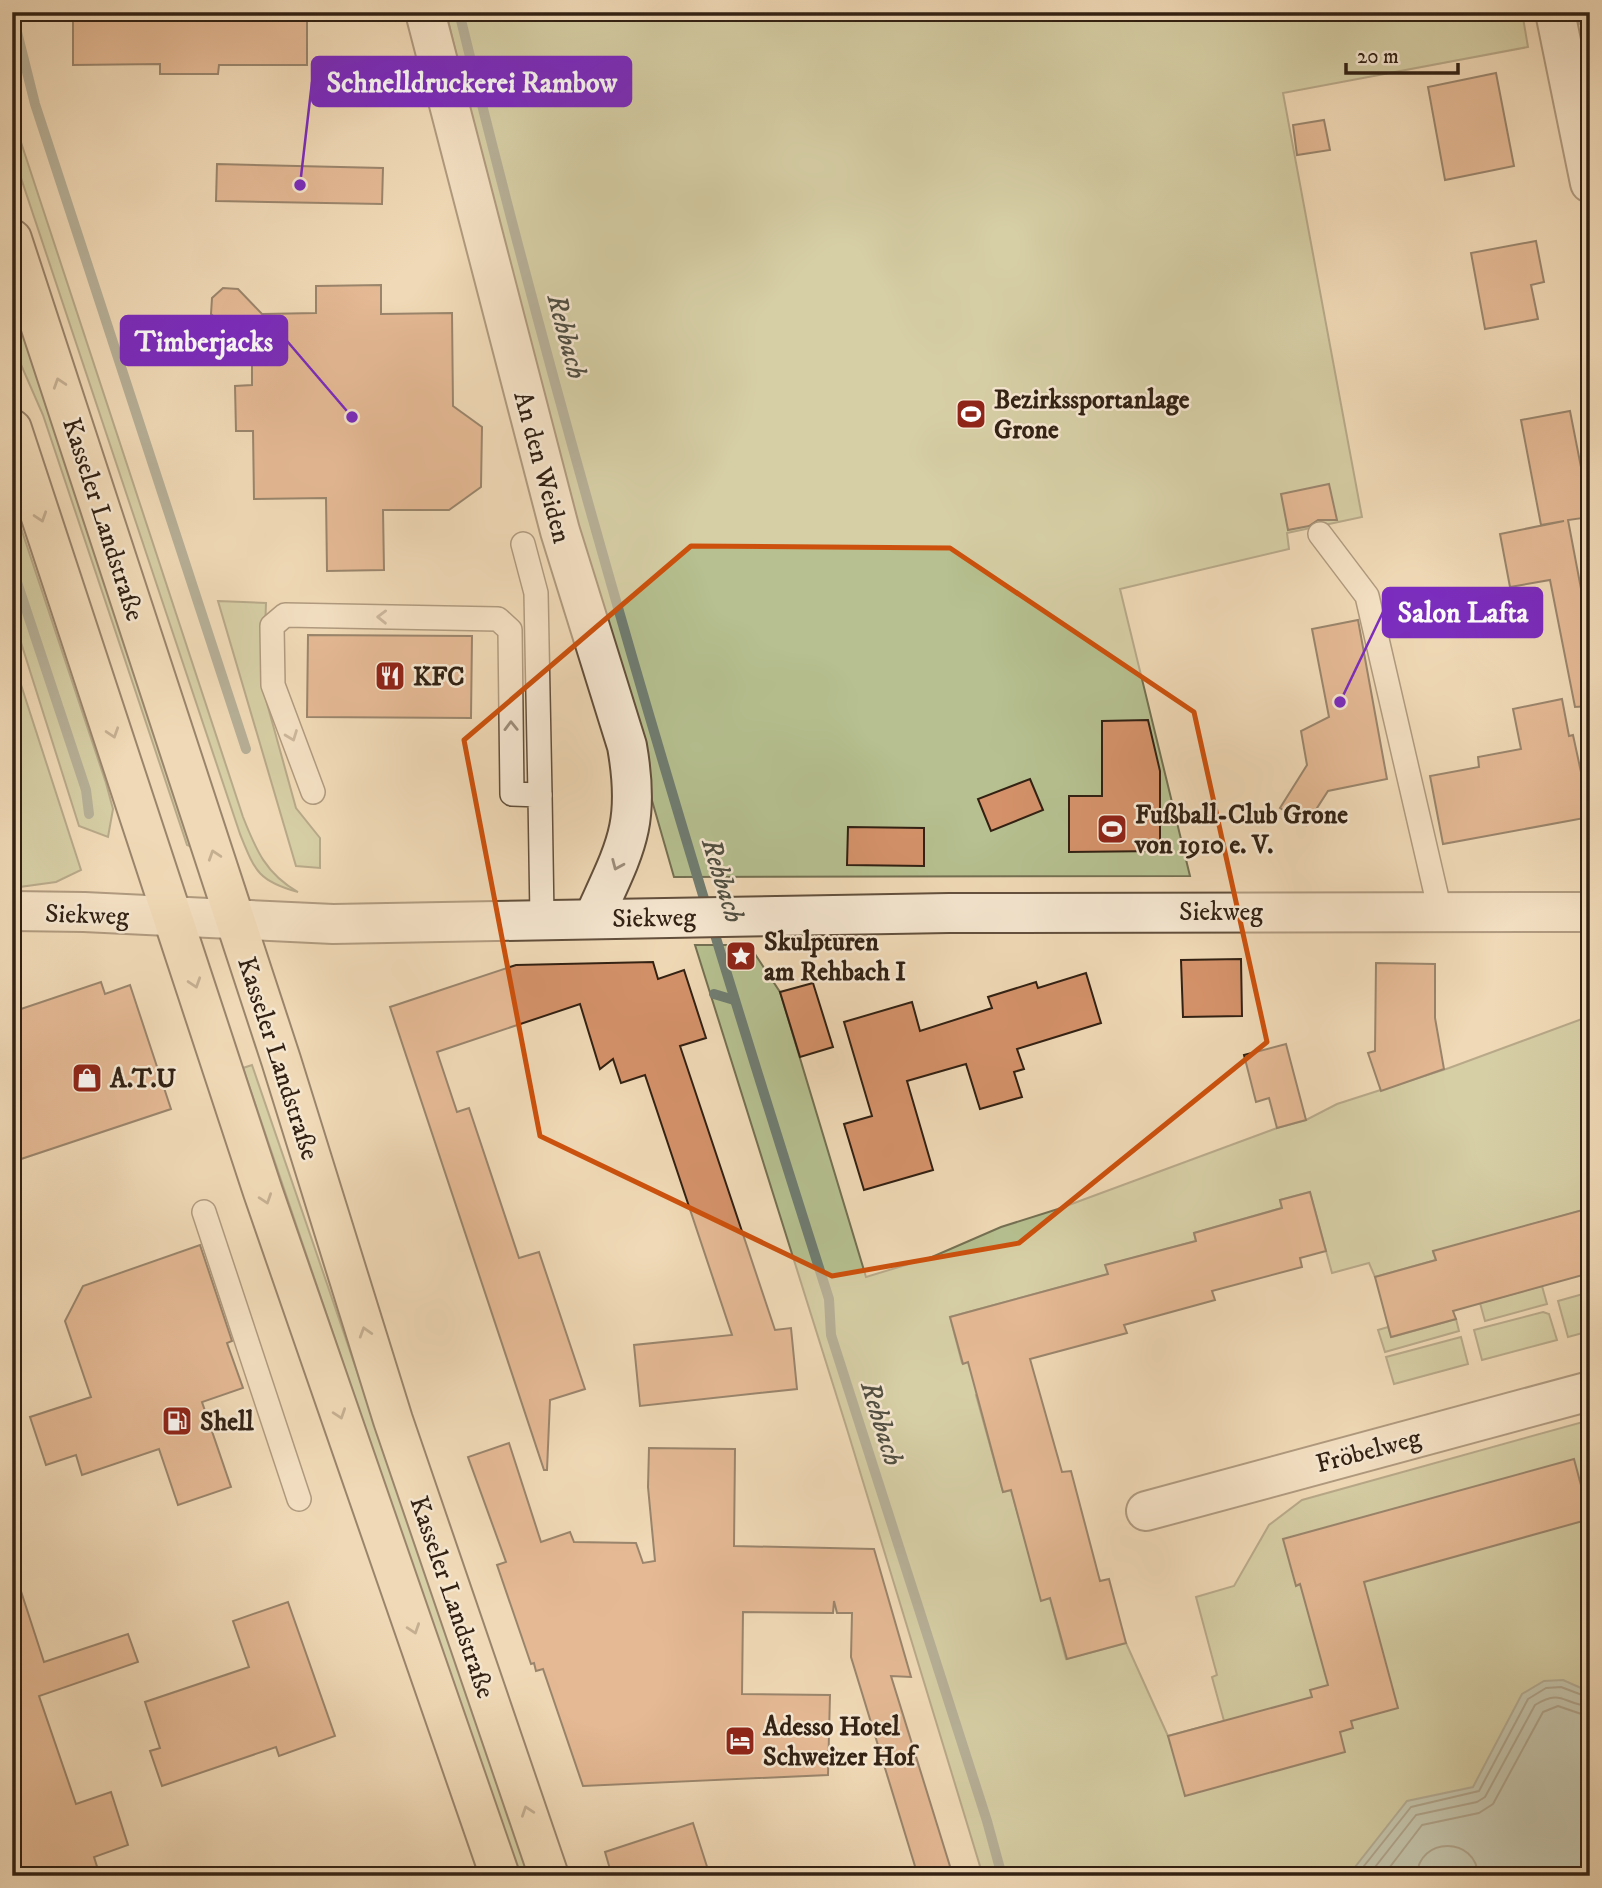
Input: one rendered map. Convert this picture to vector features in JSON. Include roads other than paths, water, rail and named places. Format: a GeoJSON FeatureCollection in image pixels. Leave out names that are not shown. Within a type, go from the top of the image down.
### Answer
{"type":"FeatureCollection","features":[{"type":"Feature","properties":{"kind":"main road","name":"Kasseler Landstraße"},"geometry":{"type":"LineString","coordinates":[[12,239],[235,920],[393,1420],[549,1876]]}},
{"type":"Feature","properties":{"kind":"main road","name":"Kasseler Landstraße"},"geometry":{"type":"LineString","coordinates":[[12,429],[268,1205],[500,1876]]}},
{"type":"Feature","properties":{"kind":"street","name":"An den Weiden"},"geometry":{"type":"LineString","coordinates":[[425,12],[560,531],[627,746],[633,780],[634,811],[628,839],[594,917]]}},
{"type":"Feature","properties":{"kind":"street"},"geometry":{"type":"LineString","coordinates":[[1555,12],[1590,183]]}},
{"type":"Feature","properties":{"kind":"street","name":"Siekweg"},"geometry":{"type":"LineString","coordinates":[[12,911],[333,924],[742,915],[1590,912]]}},
{"type":"Feature","properties":{"kind":"street","name":"Fröbelweg"},"geometry":{"type":"LineString","coordinates":[[1146,1511],[1590,1391]]}},
{"type":"Feature","properties":{"kind":"lane"},"geometry":{"type":"LineString","coordinates":[[1320,534],[1367,596],[1440,911]]}},
{"type":"Feature","properties":{"kind":"lane"},"geometry":{"type":"LineString","coordinates":[[523,544],[536,593],[542,918]]}},
{"type":"Feature","properties":{"kind":"lane"},"geometry":{"type":"LineString","coordinates":[[313,792],[273,685],[271,626],[285,615],[498,619],[510,631],[512,794],[540,796]]}},
{"type":"Feature","properties":{"kind":"lane"},"geometry":{"type":"LineString","coordinates":[[204,1212],[299,1499]]}},
{"type":"Feature","properties":{"kind":"water"},"geometry":{"type":"Polygon","coordinates":[[[1563,1680],[1590,1692],[1590,1876],[1472,1876],[1447,1872],[1430,1876],[1348,1876],[1407,1801],[1473,1787],[1522,1694],[1544,1681],[1563,1680]]]}},
{"type":"Feature","properties":{"kind":"waterway"},"geometry":{"type":"LineString","coordinates":[[12,12],[35,104],[246,749]]}},
{"type":"Feature","properties":{"kind":"waterway","name":"Rehbach"},"geometry":{"type":"LineString","coordinates":[[459,12],[542,336],[633,659],[729,980],[829,1299],[831,1335],[987,1821],[1002,1876]]}},
{"type":"Feature","properties":{"kind":"waterway"},"geometry":{"type":"LineString","coordinates":[[1577,12],[1579,20]]}},
{"type":"Feature","properties":{"kind":"waterway"},"geometry":{"type":"LineString","coordinates":[[12,567],[86,790],[89,814]]}},
{"type":"Feature","properties":{"kind":"waterway"},"geometry":{"type":"LineString","coordinates":[[714,994],[734,1000]]}},
{"type":"Feature","properties":{"kind":"place","name":"Schnelldruckerei Rambow"},"geometry":{"type":"Point","coordinates":[300,185]}},
{"type":"Feature","properties":{"kind":"place","name":"Bezirkssportanlage Grone"},"geometry":{"type":"Point","coordinates":[971,414]}},
{"type":"Feature","properties":{"kind":"place","name":"Timberjacks"},"geometry":{"type":"Point","coordinates":[352,417]}},
{"type":"Feature","properties":{"kind":"place","name":"KFC"},"geometry":{"type":"Point","coordinates":[390,676]}},
{"type":"Feature","properties":{"kind":"place","name":"Salon Lafta"},"geometry":{"type":"Point","coordinates":[1340,702]}},
{"type":"Feature","properties":{"kind":"place","name":"Fußball-Club Grone von 1910 e. V."},"geometry":{"type":"Point","coordinates":[1112,829]}},
{"type":"Feature","properties":{"kind":"place","name":"Skulpturen am Rehbach I"},"geometry":{"type":"Point","coordinates":[741,956]}},
{"type":"Feature","properties":{"kind":"place","name":"A.T.U"},"geometry":{"type":"Point","coordinates":[87,1078]}},
{"type":"Feature","properties":{"kind":"place","name":"Shell"},"geometry":{"type":"Point","coordinates":[177,1421]}},
{"type":"Feature","properties":{"kind":"place","name":"Adesso Hotel Schweizer Hof"},"geometry":{"type":"Point","coordinates":[740,1741]}}]}
